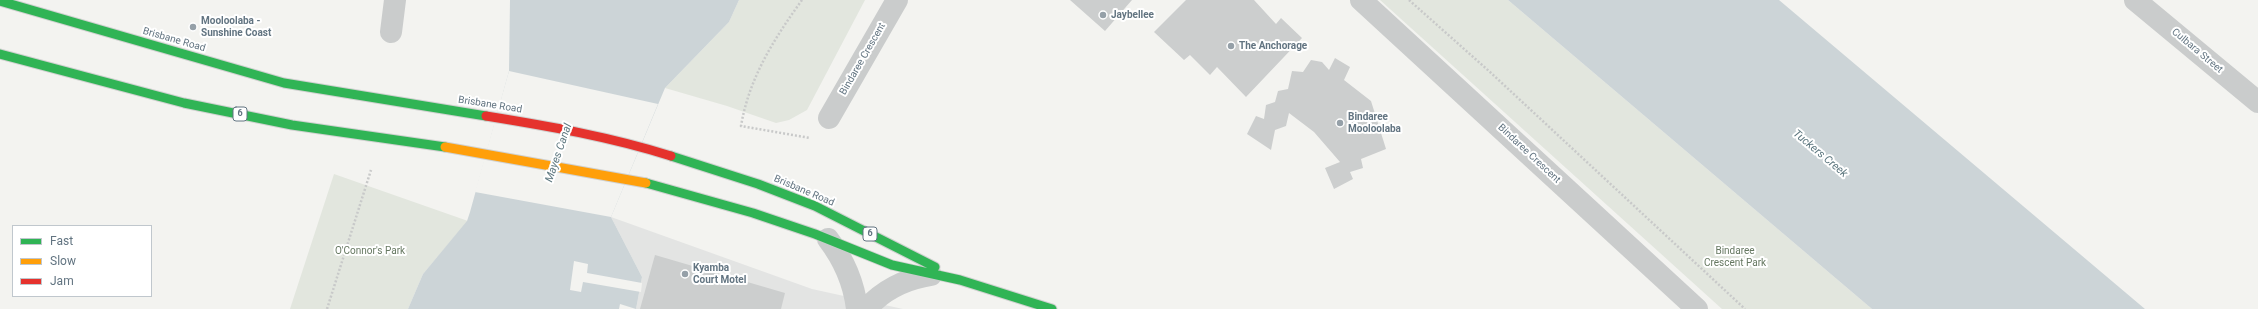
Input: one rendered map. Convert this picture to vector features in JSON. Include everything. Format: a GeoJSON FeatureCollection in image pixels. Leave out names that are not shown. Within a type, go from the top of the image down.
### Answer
{"type":"FeatureCollection","features":[{"type":"Feature","properties":{"kind":"main road","name":"Brisbane Road"},"geometry":{"type":"LineString","coordinates":[[0,1],[284,83],[374,99],[561,128],[648,149],[758,184],[815,206],[960,280]]}},
{"type":"Feature","properties":{"kind":"main road","name":"Brisbane Road"},"geometry":{"type":"LineString","coordinates":[[0,54],[184,103],[292,125],[485,153],[638,181],[694,195],[828,239],[892,265],[960,280],[1052,309]]}},
{"type":"Feature","properties":{"kind":"street"},"geometry":{"type":"LineString","coordinates":[[391,32],[395,0]]}},
{"type":"Feature","properties":{"kind":"street","name":"Bindaree Crescent"},"geometry":{"type":"LineString","coordinates":[[829,118],[897,0]]}},
{"type":"Feature","properties":{"kind":"street","name":"Bindaree Crescent"},"geometry":{"type":"LineString","coordinates":[[1361,0],[1697,309]]}},
{"type":"Feature","properties":{"kind":"street","name":"Culbara Street"},"geometry":{"type":"LineString","coordinates":[[2135,0],[2258,102]]}},
{"type":"Feature","properties":{"kind":"street"},"geometry":{"type":"LineString","coordinates":[[828,239],[840,256],[850,277],[857,309]]}},
{"type":"Feature","properties":{"kind":"street"},"geometry":{"type":"LineString","coordinates":[[866,309],[890,287],[931,274]]}},
{"type":"Feature","properties":{"kind":"path"},"geometry":{"type":"LineString","coordinates":[[802,0],[784,26],[758,70],[750,88],[741,126],[817,139]]}},
{"type":"Feature","properties":{"kind":"path"},"geometry":{"type":"LineString","coordinates":[[1409,0],[1490,72],[1745,309]]}},
{"type":"Feature","properties":{"kind":"path"},"geometry":{"type":"LineString","coordinates":[[327,309],[371,170]]}},
{"type":"Feature","properties":{"kind":"shaded area"},"geometry":{"type":"Polygon","coordinates":[[[611,217],[812,289],[903,309],[636,309],[642,277],[611,217]]]}},
{"type":"Feature","properties":{"kind":"green space"},"geometry":{"type":"Polygon","coordinates":[[[739,0],[865,0],[807,110],[789,120],[776,123],[727,106],[665,88],[729,22],[739,0]]]}},
{"type":"Feature","properties":{"kind":"green space","name":"Bindaree Crescent Park"},"geometry":{"type":"Polygon","coordinates":[[[1380,0],[1508,0],[1872,309],[1722,309],[1380,0]]]}},
{"type":"Feature","properties":{"kind":"green space","name":"O'Connor's Park"},"geometry":{"type":"Polygon","coordinates":[[[334,174],[468,221],[423,274],[408,309],[290,309],[334,174]]]}},
{"type":"Feature","properties":{"kind":"water","name":"Mayes Canal"},"geometry":{"type":"Polygon","coordinates":[[[510,0],[739,0],[729,22],[665,88],[611,217],[642,277],[636,309],[620,304],[619,309],[408,309],[423,274],[467,221],[470,212],[509,71],[510,0]]]}},
{"type":"Feature","properties":{"kind":"water","name":"Tuckers Creek"},"geometry":{"type":"Polygon","coordinates":[[[1508,0],[1779,0],[2145,309],[1872,309],[1508,0]]]}},
{"type":"Feature","properties":{"kind":"pier"},"geometry":{"type":"Polygon","coordinates":[[[509,71],[658,104],[611,217],[475,192],[509,71]]]}},
{"type":"Feature","properties":{"kind":"pier"},"geometry":{"type":"Polygon","coordinates":[[[574,261],[588,264],[587,273],[642,283],[641,292],[583,282],[581,292],[570,290],[574,261]]]}},
{"type":"Feature","properties":{"kind":"building","name":"Jaybellee"},"geometry":{"type":"Polygon","coordinates":[[[1070,0],[1132,0],[1105,31],[1070,0]]]}},
{"type":"Feature","properties":{"kind":"building","name":"The Anchorage"},"geometry":{"type":"Polygon","coordinates":[[[1186,0],[1254,0],[1276,24],[1281,18],[1302,38],[1246,97],[1217,67],[1210,75],[1190,55],[1184,60],[1154,32],[1186,0]]]}},
{"type":"Feature","properties":{"kind":"building","name":"Bindaree Mooloolaba"},"geometry":{"type":"Polygon","coordinates":[[[1335,58],[1350,67],[1344,80],[1371,101],[1386,149],[1361,159],[1363,168],[1350,172],[1353,179],[1334,189],[1325,168],[1340,162],[1314,132],[1289,113],[1286,126],[1275,130],[1271,150],[1247,134],[1256,116],[1264,119],[1266,105],[1275,102],[1278,91],[1288,89],[1292,71],[1303,72],[1311,60],[1322,62],[1329,70],[1335,58]]]}},
{"type":"Feature","properties":{"kind":"building","name":"Kyamba Court Motel"},"geometry":{"type":"Polygon","coordinates":[[[655,255],[785,293],[781,309],[640,309],[655,255]]]}},
{"type":"Feature","properties":{"kind":"traffic: fast"},"geometry":{"type":"LineString","coordinates":[[0,1],[284,83],[486,116]]}},
{"type":"Feature","properties":{"kind":"traffic: fast"},"geometry":{"type":"LineString","coordinates":[[0,54],[184,103],[292,125],[445,147]]}},
{"type":"Feature","properties":{"kind":"traffic: fast"},"geometry":{"type":"LineString","coordinates":[[671,156],[758,184],[815,206],[935,267]]}},
{"type":"Feature","properties":{"kind":"traffic: fast"},"geometry":{"type":"LineString","coordinates":[[646,183],[753,213],[815,234],[892,265],[960,280],[1052,309]]}},
{"type":"Feature","properties":{"kind":"traffic: slow"},"geometry":{"type":"LineString","coordinates":[[445,147],[646,183]]}},
{"type":"Feature","properties":{"kind":"traffic: jam"},"geometry":{"type":"LineString","coordinates":[[486,116],[556,128],[626,143],[671,156]]}},
{"type":"Feature","properties":{"kind":"place","name":"Jaybellee"},"geometry":{"type":"Point","coordinates":[1103,15]}},
{"type":"Feature","properties":{"kind":"place","name":"Mooloolaba - Sunshine Coast"},"geometry":{"type":"Point","coordinates":[193,27]}},
{"type":"Feature","properties":{"kind":"place","name":"The Anchorage"},"geometry":{"type":"Point","coordinates":[1231,46]}},
{"type":"Feature","properties":{"kind":"place","name":"Bindaree Mooloolaba"},"geometry":{"type":"Point","coordinates":[1340,123]}},
{"type":"Feature","properties":{"kind":"place","name":"Kyamba Court Motel"},"geometry":{"type":"Point","coordinates":[685,274]}}]}
